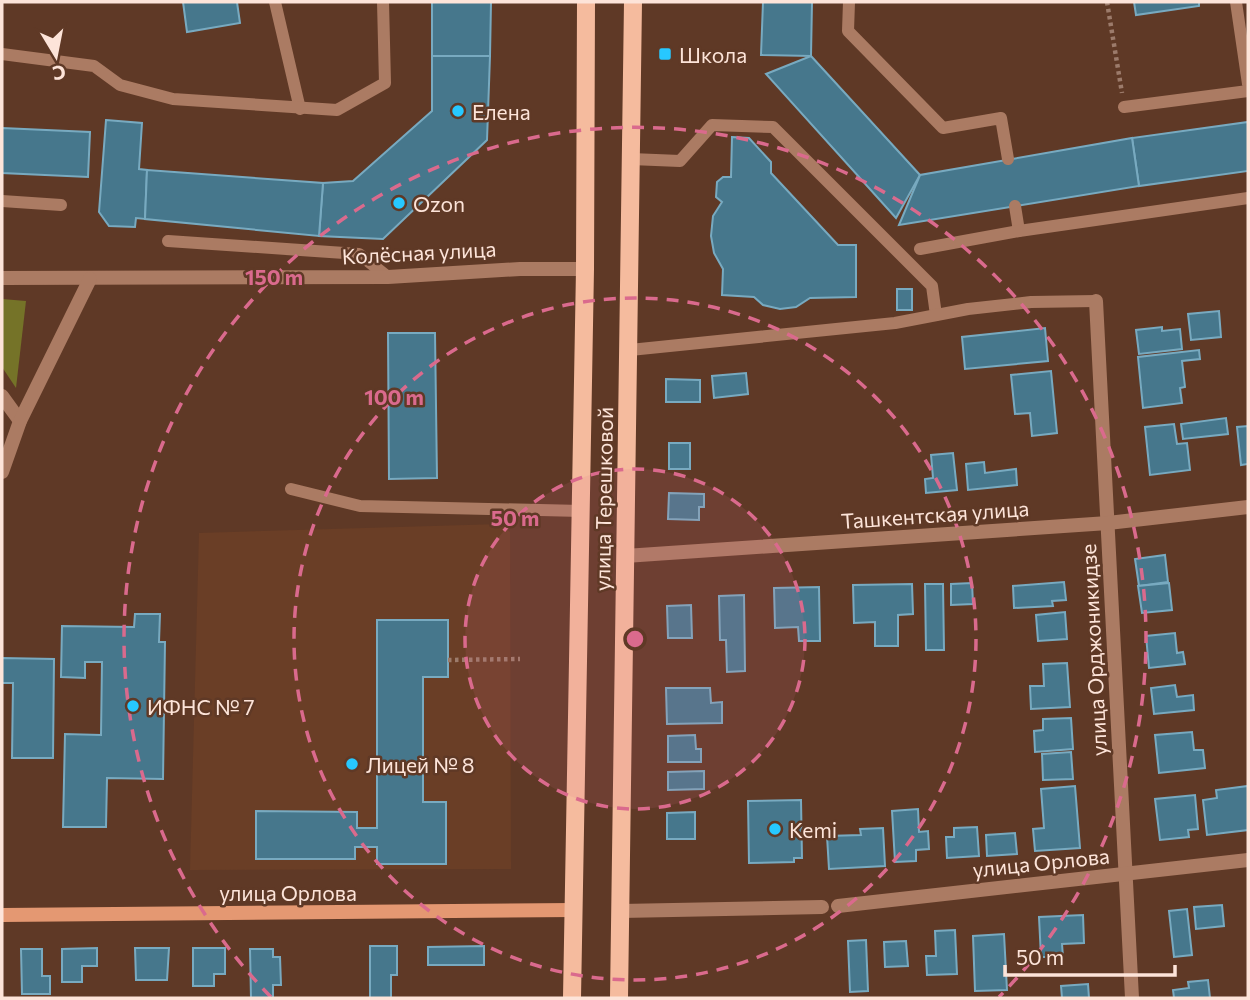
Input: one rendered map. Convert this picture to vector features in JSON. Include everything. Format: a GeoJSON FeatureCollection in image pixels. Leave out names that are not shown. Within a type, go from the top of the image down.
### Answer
{"type":"FeatureCollection","features":[{"type":"Feature","properties":{"kind":"main road","name":"улица Терешковой"},"geometry":{"type":"LineString","coordinates":[[572,998],[582,510],[586,2]]}},
{"type":"Feature","properties":{"kind":"main road","name":"улица Терешковой"},"geometry":{"type":"LineString","coordinates":[[619,998],[633,2]]}},
{"type":"Feature","properties":{"kind":"main road","name":"улица Орлова"},"geometry":{"type":"LineString","coordinates":[[2,915],[574,911]]}},
{"type":"Feature","properties":{"kind":"street","name":"Колёсная улица"},"geometry":{"type":"LineString","coordinates":[[2,278],[388,276],[520,269],[585,269]]}},
{"type":"Feature","properties":{"kind":"street"},"geometry":{"type":"LineString","coordinates":[[2,472],[20,421],[90,279]]}},
{"type":"Feature","properties":{"kind":"street","name":"улица Орджоникидзе"},"geometry":{"type":"LineString","coordinates":[[1096,300],[1132,998]]}},
{"type":"Feature","properties":{"kind":"street"},"geometry":{"type":"LineString","coordinates":[[2,396],[20,421]]}},
{"type":"Feature","properties":{"kind":"street","name":"Ташкентская улица"},"geometry":{"type":"LineString","coordinates":[[625,556],[1108,523],[1248,507]]}},
{"type":"Feature","properties":{"kind":"street","name":"улица Орлова"},"geometry":{"type":"LineString","coordinates":[[838,906],[1248,860]]}},
{"type":"Feature","properties":{"kind":"street"},"geometry":{"type":"LineString","coordinates":[[621,911],[822,907]]}},
{"type":"Feature","properties":{"kind":"lane"},"geometry":{"type":"LineString","coordinates":[[275,2],[300,108]]}},
{"type":"Feature","properties":{"kind":"lane"},"geometry":{"type":"LineString","coordinates":[[2,54],[94,66],[120,85],[173,99],[337,110],[385,83],[383,2]]}},
{"type":"Feature","properties":{"kind":"lane"},"geometry":{"type":"LineString","coordinates":[[849,2],[848,31],[943,128],[1001,118],[1007,159]]}},
{"type":"Feature","properties":{"kind":"lane"},"geometry":{"type":"LineString","coordinates":[[1236,2],[1248,85]]}},
{"type":"Feature","properties":{"kind":"lane"},"geometry":{"type":"LineString","coordinates":[[1124,107],[1248,91]]}},
{"type":"Feature","properties":{"kind":"lane"},"geometry":{"type":"LineString","coordinates":[[631,159],[680,161],[712,125],[774,127],[932,286],[936,315]]}},
{"type":"Feature","properties":{"kind":"lane"},"geometry":{"type":"LineString","coordinates":[[920,248],[1248,198]]}},
{"type":"Feature","properties":{"kind":"lane"},"geometry":{"type":"LineString","coordinates":[[2,201],[61,205]]}},
{"type":"Feature","properties":{"kind":"lane"},"geometry":{"type":"LineString","coordinates":[[1015,206],[1019,231]]}},
{"type":"Feature","properties":{"kind":"lane"},"geometry":{"type":"LineString","coordinates":[[168,241],[359,254],[388,276]]}},
{"type":"Feature","properties":{"kind":"lane"},"geometry":{"type":"LineString","coordinates":[[630,350],[895,323],[1031,302],[1096,300]]}},
{"type":"Feature","properties":{"kind":"lane"},"geometry":{"type":"LineString","coordinates":[[292,489],[360,506],[582,510]]}},
{"type":"Feature","properties":{"kind":"path"},"geometry":{"type":"LineString","coordinates":[[1107,2],[1124,107]]}},
{"type":"Feature","properties":{"kind":"path"},"geometry":{"type":"LineString","coordinates":[[448,660],[520,659]]}},
{"type":"Feature","properties":{"kind":"shaded area"},"geometry":{"type":"Polygon","coordinates":[[[2,299],[26,301],[16,388],[2,367],[2,299]]]}},
{"type":"Feature","properties":{"kind":"shaded area","name":"Лицей № 8"},"geometry":{"type":"Polygon","coordinates":[[[501,524],[510,532],[511,869],[190,870],[199,533],[501,524]]]}},
{"type":"Feature","properties":{"kind":"building"},"geometry":{"type":"Polygon","coordinates":[[[183,2],[237,2],[240,23],[187,32],[183,2]]]}},
{"type":"Feature","properties":{"kind":"building"},"geometry":{"type":"Polygon","coordinates":[[[432,2],[491,2],[490,56],[432,56],[432,2]]]}},
{"type":"Feature","properties":{"kind":"building"},"geometry":{"type":"Polygon","coordinates":[[[763,2],[812,2],[811,56],[761,55],[763,2]]]}},
{"type":"Feature","properties":{"kind":"building"},"geometry":{"type":"Polygon","coordinates":[[[1134,2],[1199,2],[1199,6],[1136,15],[1134,2]]]}},
{"type":"Feature","properties":{"kind":"building"},"geometry":{"type":"Polygon","coordinates":[[[432,56],[490,56],[487,140],[383,239],[319,236],[323,183],[353,181],[432,111],[432,56]]]}},
{"type":"Feature","properties":{"kind":"building"},"geometry":{"type":"Polygon","coordinates":[[[811,56],[920,175],[896,218],[766,74],[811,56]]]}},
{"type":"Feature","properties":{"kind":"building"},"geometry":{"type":"Polygon","coordinates":[[[106,120],[142,123],[139,169],[147,170],[145,219],[136,218],[135,227],[109,226],[99,212],[106,120]]]}},
{"type":"Feature","properties":{"kind":"building"},"geometry":{"type":"Polygon","coordinates":[[[1248,122],[1248,171],[1139,186],[1132,138],[1248,122]]]}},
{"type":"Feature","properties":{"kind":"building"},"geometry":{"type":"Polygon","coordinates":[[[2,128],[90,132],[88,177],[2,173],[2,128]]]}},
{"type":"Feature","properties":{"kind":"building"},"geometry":{"type":"Polygon","coordinates":[[[732,137],[749,138],[771,162],[771,173],[838,245],[856,245],[856,297],[810,298],[796,307],[780,309],[763,305],[754,297],[722,295],[723,269],[714,253],[711,236],[713,216],[722,202],[716,197],[717,182],[723,177],[731,177],[732,137]]]}},
{"type":"Feature","properties":{"kind":"building"},"geometry":{"type":"Polygon","coordinates":[[[1132,138],[1139,186],[899,225],[920,175],[1132,138]]]}},
{"type":"Feature","properties":{"kind":"building"},"geometry":{"type":"Polygon","coordinates":[[[147,170],[323,183],[319,236],[145,219],[147,170]]]}},
{"type":"Feature","properties":{"kind":"building"},"geometry":{"type":"Polygon","coordinates":[[[897,289],[912,289],[912,310],[897,310],[897,289]]]}},
{"type":"Feature","properties":{"kind":"building"},"geometry":{"type":"Polygon","coordinates":[[[1219,311],[1221,337],[1191,340],[1188,314],[1219,311]]]}},
{"type":"Feature","properties":{"kind":"building"},"geometry":{"type":"Polygon","coordinates":[[[1162,327],[1162,331],[1180,329],[1182,349],[1139,354],[1136,330],[1162,327]]]}},
{"type":"Feature","properties":{"kind":"building"},"geometry":{"type":"Polygon","coordinates":[[[1045,328],[1048,361],[965,369],[962,337],[1045,328]]]}},
{"type":"Feature","properties":{"kind":"building"},"geometry":{"type":"Polygon","coordinates":[[[388,333],[435,333],[437,478],[389,479],[388,333]]]}},
{"type":"Feature","properties":{"kind":"building"},"geometry":{"type":"Polygon","coordinates":[[[1199,350],[1200,359],[1182,361],[1185,387],[1180,388],[1182,403],[1143,408],[1138,357],[1199,350]]]}},
{"type":"Feature","properties":{"kind":"building"},"geometry":{"type":"Polygon","coordinates":[[[1051,371],[1057,433],[1032,436],[1030,413],[1015,414],[1011,375],[1051,371]]]}},
{"type":"Feature","properties":{"kind":"building"},"geometry":{"type":"Polygon","coordinates":[[[746,373],[748,394],[714,398],[712,376],[746,373]]]}},
{"type":"Feature","properties":{"kind":"building"},"geometry":{"type":"Polygon","coordinates":[[[666,379],[700,380],[700,402],[666,402],[666,379]]]}},
{"type":"Feature","properties":{"kind":"building"},"geometry":{"type":"Polygon","coordinates":[[[1226,418],[1228,434],[1183,439],[1181,424],[1226,418]]]}},
{"type":"Feature","properties":{"kind":"building"},"geometry":{"type":"Polygon","coordinates":[[[1174,424],[1177,444],[1187,443],[1190,470],[1150,475],[1145,427],[1174,424]]]}},
{"type":"Feature","properties":{"kind":"building"},"geometry":{"type":"Polygon","coordinates":[[[1248,426],[1248,464],[1241,465],[1237,427],[1248,426]]]}},
{"type":"Feature","properties":{"kind":"building"},"geometry":{"type":"Polygon","coordinates":[[[669,443],[690,443],[690,469],[669,469],[669,443]]]}},
{"type":"Feature","properties":{"kind":"building"},"geometry":{"type":"Polygon","coordinates":[[[953,453],[957,490],[926,493],[925,479],[933,478],[931,455],[953,453]]]}},
{"type":"Feature","properties":{"kind":"building"},"geometry":{"type":"Polygon","coordinates":[[[984,462],[985,473],[1016,469],[1017,485],[968,490],[966,464],[984,462]]]}},
{"type":"Feature","properties":{"kind":"building"},"geometry":{"type":"Polygon","coordinates":[[[669,493],[704,494],[704,507],[699,507],[699,520],[668,519],[669,493]]]}},
{"type":"Feature","properties":{"kind":"building"},"geometry":{"type":"Polygon","coordinates":[[[1165,555],[1168,582],[1139,586],[1135,559],[1165,555]]]}},
{"type":"Feature","properties":{"kind":"building"},"geometry":{"type":"Polygon","coordinates":[[[1064,582],[1066,600],[1052,601],[1053,606],[1014,608],[1013,586],[1064,582]]]}},
{"type":"Feature","properties":{"kind":"building"},"geometry":{"type":"Polygon","coordinates":[[[972,583],[973,604],[951,605],[951,584],[972,583]]]}},
{"type":"Feature","properties":{"kind":"building"},"geometry":{"type":"Polygon","coordinates":[[[1169,583],[1172,610],[1142,613],[1138,586],[1169,583]]]}},
{"type":"Feature","properties":{"kind":"building"},"geometry":{"type":"Polygon","coordinates":[[[912,584],[913,614],[898,615],[898,646],[875,646],[875,622],[854,623],[853,585],[912,584]]]}},
{"type":"Feature","properties":{"kind":"building"},"geometry":{"type":"Polygon","coordinates":[[[925,584],[943,584],[944,650],[926,650],[925,584]]]}},
{"type":"Feature","properties":{"kind":"building"},"geometry":{"type":"Polygon","coordinates":[[[819,587],[820,641],[799,641],[798,627],[775,628],[774,588],[819,587]]]}},
{"type":"Feature","properties":{"kind":"building"},"geometry":{"type":"Polygon","coordinates":[[[744,595],[745,671],[727,672],[726,640],[720,640],[719,596],[744,595]]]}},
{"type":"Feature","properties":{"kind":"building"},"geometry":{"type":"Polygon","coordinates":[[[691,605],[692,638],[668,638],[667,606],[691,605]]]}},
{"type":"Feature","properties":{"kind":"building"},"geometry":{"type":"Polygon","coordinates":[[[1065,612],[1067,639],[1038,641],[1036,615],[1065,612]]]}},
{"type":"Feature","properties":{"kind":"building","name":"ИФНС № 7"},"geometry":{"type":"Polygon","coordinates":[[[135,614],[160,614],[159,642],[165,642],[163,779],[107,778],[106,827],[63,827],[65,734],[101,735],[102,662],[85,662],[85,678],[61,677],[62,626],[134,627],[135,614]]]}},
{"type":"Feature","properties":{"kind":"building"},"geometry":{"type":"Polygon","coordinates":[[[377,620],[448,620],[448,677],[423,677],[423,802],[446,802],[446,864],[377,864],[377,847],[355,847],[355,859],[256,859],[256,811],[357,812],[357,828],[377,828],[377,620]]]}},
{"type":"Feature","properties":{"kind":"building"},"geometry":{"type":"Polygon","coordinates":[[[1175,633],[1177,653],[1183,652],[1185,664],[1149,668],[1146,636],[1175,633]]]}},
{"type":"Feature","properties":{"kind":"building"},"geometry":{"type":"Polygon","coordinates":[[[2,658],[54,659],[53,758],[12,758],[13,683],[2,683],[2,658]]]}},
{"type":"Feature","properties":{"kind":"building"},"geometry":{"type":"Polygon","coordinates":[[[1067,663],[1070,707],[1031,709],[1030,686],[1044,686],[1043,664],[1067,663]]]}},
{"type":"Feature","properties":{"kind":"building"},"geometry":{"type":"Polygon","coordinates":[[[1175,685],[1177,697],[1193,695],[1194,710],[1154,714],[1151,688],[1175,685]]]}},
{"type":"Feature","properties":{"kind":"building"},"geometry":{"type":"Polygon","coordinates":[[[666,688],[710,688],[711,703],[722,702],[722,723],[667,724],[666,688]]]}},
{"type":"Feature","properties":{"kind":"building"},"geometry":{"type":"Polygon","coordinates":[[[1071,718],[1073,749],[1035,752],[1034,731],[1043,730],[1043,719],[1071,718]]]}},
{"type":"Feature","properties":{"kind":"building"},"geometry":{"type":"Polygon","coordinates":[[[1192,732],[1194,750],[1203,750],[1205,768],[1159,773],[1155,735],[1192,732]]]}},
{"type":"Feature","properties":{"kind":"building"},"geometry":{"type":"Polygon","coordinates":[[[695,735],[696,749],[701,749],[701,762],[668,762],[668,736],[695,735]]]}},
{"type":"Feature","properties":{"kind":"building"},"geometry":{"type":"Polygon","coordinates":[[[1071,752],[1073,779],[1043,780],[1042,754],[1071,752]]]}},
{"type":"Feature","properties":{"kind":"building"},"geometry":{"type":"Polygon","coordinates":[[[704,771],[704,789],[668,790],[668,772],[704,771]]]}},
{"type":"Feature","properties":{"kind":"building"},"geometry":{"type":"Polygon","coordinates":[[[1075,786],[1080,848],[1035,851],[1033,829],[1044,828],[1041,789],[1075,786]]]}},
{"type":"Feature","properties":{"kind":"building"},"geometry":{"type":"Polygon","coordinates":[[[1248,786],[1248,830],[1207,835],[1203,800],[1217,798],[1216,790],[1248,786]]]}},
{"type":"Feature","properties":{"kind":"building"},"geometry":{"type":"Polygon","coordinates":[[[1195,795],[1198,829],[1188,830],[1189,837],[1160,840],[1155,799],[1195,795]]]}},
{"type":"Feature","properties":{"kind":"building","name":"Kemi"},"geometry":{"type":"Polygon","coordinates":[[[801,800],[802,858],[794,858],[794,862],[749,863],[748,801],[801,800]]]}},
{"type":"Feature","properties":{"kind":"building"},"geometry":{"type":"Polygon","coordinates":[[[918,809],[919,832],[928,831],[929,849],[916,850],[916,861],[895,862],[892,811],[918,809]]]}},
{"type":"Feature","properties":{"kind":"building"},"geometry":{"type":"Polygon","coordinates":[[[695,812],[695,839],[667,839],[667,813],[695,812]]]}},
{"type":"Feature","properties":{"kind":"building"},"geometry":{"type":"Polygon","coordinates":[[[977,827],[979,856],[947,858],[946,837],[954,837],[954,828],[977,827]]]}},
{"type":"Feature","properties":{"kind":"building"},"geometry":{"type":"Polygon","coordinates":[[[883,828],[885,866],[829,869],[827,836],[861,835],[860,829],[883,828]]]}},
{"type":"Feature","properties":{"kind":"building"},"geometry":{"type":"Polygon","coordinates":[[[1015,833],[1017,854],[987,856],[986,835],[1015,833]]]}},
{"type":"Feature","properties":{"kind":"building"},"geometry":{"type":"Polygon","coordinates":[[[1222,905],[1224,926],[1196,929],[1194,907],[1222,905]]]}},
{"type":"Feature","properties":{"kind":"building"},"geometry":{"type":"Polygon","coordinates":[[[1187,909],[1192,955],[1174,957],[1169,911],[1187,909]]]}},
{"type":"Feature","properties":{"kind":"building"},"geometry":{"type":"Polygon","coordinates":[[[1083,915],[1084,943],[1062,944],[1063,957],[1041,957],[1039,917],[1083,915]]]}},
{"type":"Feature","properties":{"kind":"building"},"geometry":{"type":"Polygon","coordinates":[[[955,930],[957,974],[927,975],[926,956],[936,956],[935,931],[955,930]]]}},
{"type":"Feature","properties":{"kind":"building"},"geometry":{"type":"Polygon","coordinates":[[[1004,934],[1007,990],[975,991],[973,936],[1004,934]]]}},
{"type":"Feature","properties":{"kind":"building"},"geometry":{"type":"Polygon","coordinates":[[[866,940],[868,991],[850,992],[848,941],[866,940]]]}},
{"type":"Feature","properties":{"kind":"building"},"geometry":{"type":"Polygon","coordinates":[[[906,941],[908,966],[885,967],[884,942],[906,941]]]}},
{"type":"Feature","properties":{"kind":"building"},"geometry":{"type":"Polygon","coordinates":[[[370,946],[397,946],[397,975],[391,975],[391,998],[370,998],[370,946]]]}},
{"type":"Feature","properties":{"kind":"building"},"geometry":{"type":"Polygon","coordinates":[[[484,946],[484,965],[428,965],[428,947],[484,946]]]}},
{"type":"Feature","properties":{"kind":"building"},"geometry":{"type":"Polygon","coordinates":[[[97,948],[97,966],[82,966],[82,982],[62,982],[62,949],[97,948]]]}},
{"type":"Feature","properties":{"kind":"building"},"geometry":{"type":"Polygon","coordinates":[[[135,948],[169,948],[167,980],[136,980],[135,948]]]}},
{"type":"Feature","properties":{"kind":"building"},"geometry":{"type":"Polygon","coordinates":[[[193,948],[225,948],[225,974],[214,974],[214,986],[193,986],[193,948]]]}},
{"type":"Feature","properties":{"kind":"building"},"geometry":{"type":"Polygon","coordinates":[[[21,949],[42,949],[42,976],[50,976],[50,994],[22,994],[21,949]]]}},
{"type":"Feature","properties":{"kind":"building"},"geometry":{"type":"Polygon","coordinates":[[[250,949],[273,949],[273,957],[280,957],[281,985],[273,985],[273,998],[251,998],[250,949]]]}},
{"type":"Feature","properties":{"kind":"building"},"geometry":{"type":"Polygon","coordinates":[[[1208,980],[1210,998],[1174,998],[1173,990],[1189,988],[1188,982],[1208,980]]]}},
{"type":"Feature","properties":{"kind":"building"},"geometry":{"type":"Polygon","coordinates":[[[1088,984],[1089,998],[1062,998],[1061,986],[1088,984]]]}},
{"type":"Feature","properties":{"kind":"place","name":"Школа"},"geometry":{"type":"Point","coordinates":[665,54]}},
{"type":"Feature","properties":{"kind":"place","name":"Елена"},"geometry":{"type":"Point","coordinates":[458,111]}},
{"type":"Feature","properties":{"kind":"place","name":"Ozon"},"geometry":{"type":"Point","coordinates":[399,203]}},
{"type":"Feature","properties":{"kind":"place","name":"ИФНС № 7"},"geometry":{"type":"Point","coordinates":[133,706]}},
{"type":"Feature","properties":{"kind":"place","name":"Лицей № 8"},"geometry":{"type":"Point","coordinates":[352,764]}},
{"type":"Feature","properties":{"kind":"place","name":"Kemi"},"geometry":{"type":"Point","coordinates":[775,829]}}]}
